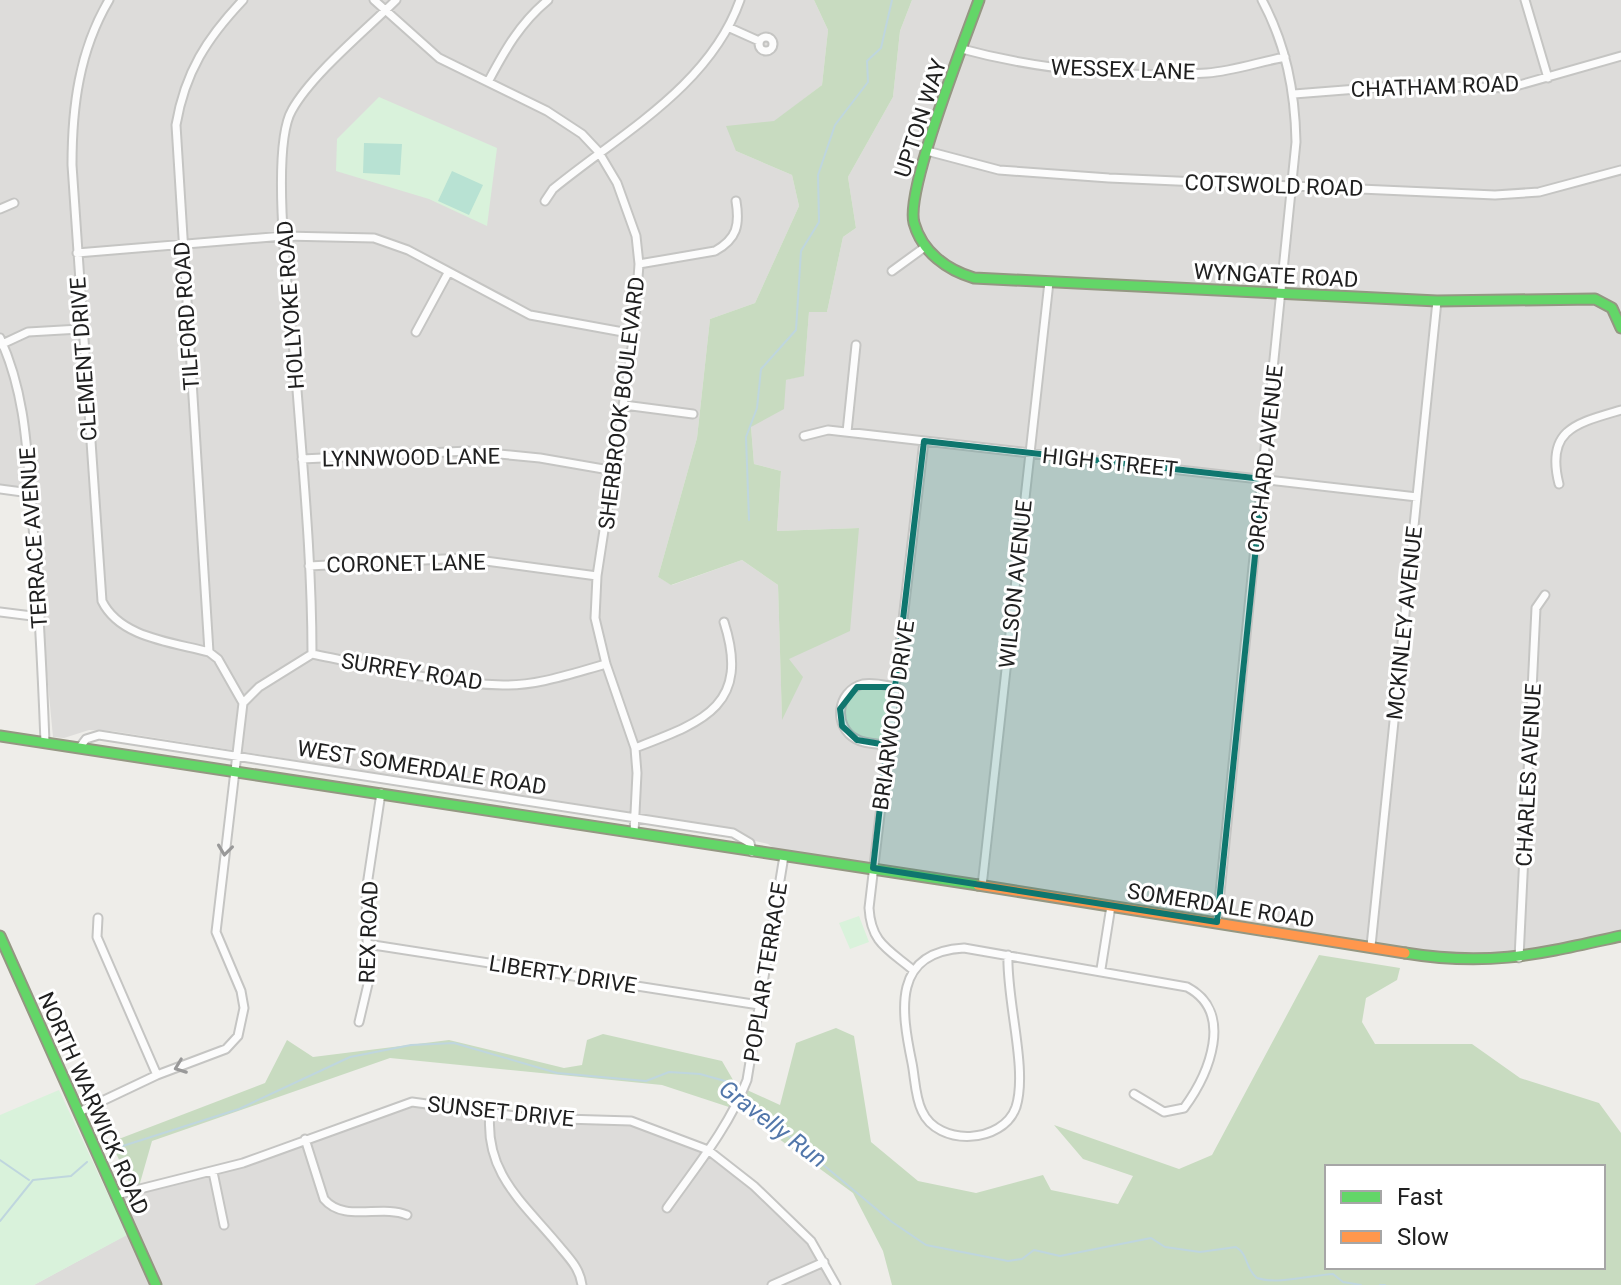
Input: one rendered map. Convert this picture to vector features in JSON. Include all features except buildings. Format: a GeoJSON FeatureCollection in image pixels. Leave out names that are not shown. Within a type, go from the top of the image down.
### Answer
{"type":"FeatureCollection","features":[{"type":"Feature","properties":{"kind":"main road","name":"UPTON WAY"},"geometry":{"type":"LineString","coordinates":[[925,247],[914,224],[912,209],[927,151],[979,0]]}},
{"type":"Feature","properties":{"kind":"main road","name":"WYNGATE ROAD"},"geometry":{"type":"LineString","coordinates":[[925,247],[944,267],[962,276],[1437,301],[1595,299],[1612,308],[1621,328]]}},
{"type":"Feature","properties":{"kind":"main road","name":"WEST SOMERDALE ROAD"},"geometry":{"type":"LineString","coordinates":[[0,736],[814,859]]}},
{"type":"Feature","properties":{"kind":"main road","name":"SOMERDALE ROAD"},"geometry":{"type":"LineString","coordinates":[[814,859],[1455,961],[1519,958],[1621,936]]}},
{"type":"Feature","properties":{"kind":"main road","name":"NORTH WARWICK ROAD"},"geometry":{"type":"LineString","coordinates":[[0,936],[156,1285]]}},
{"type":"Feature","properties":{"kind":"street","name":"CLEMENT DRIVE"},"geometry":{"type":"LineString","coordinates":[[109,0],[83,59],[72,115],[80,329],[102,601],[108,613],[134,631],[209,652]]}},
{"type":"Feature","properties":{"kind":"street","name":"TILFORD ROAD"},"geometry":{"type":"LineString","coordinates":[[209,652],[174,147],[180,99],[212,33],[243,0]]}},
{"type":"Feature","properties":{"kind":"street","name":"SHERBROOK BOULEVARD"},"geometry":{"type":"LineString","coordinates":[[374,0],[439,58],[547,111],[582,134],[598,151],[617,183],[631,222],[639,264],[634,334],[597,576],[595,618],[606,664],[635,748],[634,833]]}},
{"type":"Feature","properties":{"kind":"street","name":"HOLLYOKE ROAD"},"geometry":{"type":"LineString","coordinates":[[312,654],[302,459],[284,236],[282,134],[291,110],[396,0]]}},
{"type":"Feature","properties":{"kind":"street"},"geometry":{"type":"LineString","coordinates":[[488,82],[511,38],[530,15],[548,0]]}},
{"type":"Feature","properties":{"kind":"street"},"geometry":{"type":"LineString","coordinates":[[545,201],[553,189],[702,68],[730,28],[740,0]]}},
{"type":"Feature","properties":{"kind":"street"},"geometry":{"type":"LineString","coordinates":[[1525,0],[1548,78]]}},
{"type":"Feature","properties":{"kind":"street","name":"ORCHARD AVENUE"},"geometry":{"type":"LineString","coordinates":[[1217,922],[1294,186],[1294,94],[1266,1]]}},
{"type":"Feature","properties":{"kind":"street"},"geometry":{"type":"LineString","coordinates":[[730,28],[759,41]]}},
{"type":"Feature","properties":{"kind":"street","name":"WESSEX LANE"},"geometry":{"type":"LineString","coordinates":[[962,49],[1054,68],[1141,72],[1207,73],[1285,57]]}},
{"type":"Feature","properties":{"kind":"street","name":"CHATHAM ROAD"},"geometry":{"type":"LineString","coordinates":[[1294,94],[1408,85],[1509,88],[1621,56]]}},
{"type":"Feature","properties":{"kind":"street","name":"COTSWOLD ROAD"},"geometry":{"type":"LineString","coordinates":[[927,151],[999,170],[1495,195],[1539,192],[1621,170]]}},
{"type":"Feature","properties":{"kind":"street"},"geometry":{"type":"LineString","coordinates":[[639,264],[715,251],[724,246],[735,236],[738,216],[736,201]]}},
{"type":"Feature","properties":{"kind":"street"},"geometry":{"type":"LineString","coordinates":[[0,209],[14,203]]}},
{"type":"Feature","properties":{"kind":"street"},"geometry":{"type":"LineString","coordinates":[[77,253],[284,236],[374,238],[408,250],[530,315],[634,334]]}},
{"type":"Feature","properties":{"kind":"street"},"geometry":{"type":"LineString","coordinates":[[892,271],[925,247]]}},
{"type":"Feature","properties":{"kind":"street"},"geometry":{"type":"LineString","coordinates":[[416,332],[448,273]]}},
{"type":"Feature","properties":{"kind":"street","name":"WILSON AVENUE"},"geometry":{"type":"LineString","coordinates":[[982,886],[1049,282]]}},
{"type":"Feature","properties":{"kind":"street","name":"MCKINLEY AVENUE"},"geometry":{"type":"LineString","coordinates":[[1371,946],[1437,301]]}},
{"type":"Feature","properties":{"kind":"street"},"geometry":{"type":"LineString","coordinates":[[1,342],[38,330],[80,329]]}},
{"type":"Feature","properties":{"kind":"street","name":"TERRACE AVENUE"},"geometry":{"type":"LineString","coordinates":[[1,342],[17,384],[24,419],[40,617],[45,742]]}},
{"type":"Feature","properties":{"kind":"street"},"geometry":{"type":"LineString","coordinates":[[847,432],[856,345]]}},
{"type":"Feature","properties":{"kind":"street"},"geometry":{"type":"LineString","coordinates":[[624,405],[693,414]]}},
{"type":"Feature","properties":{"kind":"street"},"geometry":{"type":"LineString","coordinates":[[1559,484],[1555,460],[1560,439],[1581,422],[1621,410]]}},
{"type":"Feature","properties":{"kind":"street","name":"HIGH STREET"},"geometry":{"type":"LineString","coordinates":[[804,436],[828,430],[1417,497]]}},
{"type":"Feature","properties":{"kind":"street","name":"BRIARWOOD DRIVE"},"geometry":{"type":"LineString","coordinates":[[913,970],[876,939],[870,928],[873,868],[924,441]]}},
{"type":"Feature","properties":{"kind":"street","name":"LYNNWOOD LANE"},"geometry":{"type":"LineString","coordinates":[[302,459],[468,451],[540,458],[615,471]]}},
{"type":"Feature","properties":{"kind":"street"},"geometry":{"type":"LineString","coordinates":[[0,489],[30,493]]}},
{"type":"Feature","properties":{"kind":"street","name":"CORONET LANE"},"geometry":{"type":"LineString","coordinates":[[309,566],[463,558],[527,564],[597,576]]}},
{"type":"Feature","properties":{"kind":"street","name":"CHARLES AVENUE"},"geometry":{"type":"LineString","coordinates":[[1519,958],[1536,608],[1545,595]]}},
{"type":"Feature","properties":{"kind":"street"},"geometry":{"type":"LineString","coordinates":[[0,612],[40,617]]}},
{"type":"Feature","properties":{"kind":"street"},"geometry":{"type":"LineString","coordinates":[[635,748],[671,734],[719,705],[729,689],[733,670],[732,647],[724,622]]}},
{"type":"Feature","properties":{"kind":"street"},"geometry":{"type":"LineString","coordinates":[[79,1112],[157,1075],[226,1049],[243,1023],[241,991],[216,932],[243,703],[224,667],[209,652]]}},
{"type":"Feature","properties":{"kind":"street"},"geometry":{"type":"LineString","coordinates":[[243,703],[259,687],[312,654]]}},
{"type":"Feature","properties":{"kind":"street","name":"SURREY ROAD"},"geometry":{"type":"LineString","coordinates":[[312,654],[448,680],[503,686],[532,683],[606,664]]}},
{"type":"Feature","properties":{"kind":"street"},"geometry":{"type":"LineString","coordinates":[[887,745],[857,740],[851,736],[842,726],[840,709],[846,695],[857,687],[875,684],[895,687]]}},
{"type":"Feature","properties":{"kind":"street","name":"WEST SOMERDALE ROAD"},"geometry":{"type":"LineString","coordinates":[[80,747],[86,739],[99,735],[733,833],[744,837],[752,852]]}},
{"type":"Feature","properties":{"kind":"street","name":"REX ROAD"},"geometry":{"type":"LineString","coordinates":[[359,1022],[368,984],[366,892],[381,793]]}},
{"type":"Feature","properties":{"kind":"street","name":"POPLAR TERRACE"},"geometry":{"type":"LineString","coordinates":[[667,1208],[708,1150],[739,1100],[747,1080],[784,856]]}},
{"type":"Feature","properties":{"kind":"street"},"geometry":{"type":"LineString","coordinates":[[1101,969],[1111,906]]}},
{"type":"Feature","properties":{"kind":"street"},"geometry":{"type":"LineString","coordinates":[[98,918],[97,937],[157,1075]]}},
{"type":"Feature","properties":{"kind":"street","name":"LIBERTY DRIVE"},"geometry":{"type":"LineString","coordinates":[[367,944],[759,1005]]}},
{"type":"Feature","properties":{"kind":"street"},"geometry":{"type":"LineString","coordinates":[[1008,955],[1018,1097],[1010,1119],[996,1130],[980,1136],[949,1134],[933,1125],[922,1111],[906,1033],[904,1002],[913,970],[931,954],[945,949],[1008,955],[1101,969],[1199,993],[1213,1018],[1213,1049],[1193,1096],[1184,1108],[1164,1112],[1134,1094]]}},
{"type":"Feature","properties":{"kind":"street","name":"SUNSET DRIVE"},"geometry":{"type":"LineString","coordinates":[[116,1195],[132,1188],[213,1172],[412,1102],[530,1118],[631,1121],[708,1150],[781,1208],[824,1262],[836,1285]]}},
{"type":"Feature","properties":{"kind":"street"},"geometry":{"type":"LineString","coordinates":[[490,1112],[489,1139],[499,1174],[575,1264],[582,1285]]}},
{"type":"Feature","properties":{"kind":"street"},"geometry":{"type":"LineString","coordinates":[[305,1139],[324,1199],[330,1207],[352,1212],[387,1210],[407,1215]]}},
{"type":"Feature","properties":{"kind":"street"},"geometry":{"type":"LineString","coordinates":[[213,1172],[224,1225]]}},
{"type":"Feature","properties":{"kind":"street"},"geometry":{"type":"LineString","coordinates":[[772,1285],[824,1262]]}},
{"type":"Feature","properties":{"kind":"highlighted area"},"geometry":{"type":"Polygon","coordinates":[[[924,441],[1263,479],[1217,922],[873,868],[887,745],[857,740],[842,726],[840,709],[857,687],[895,687],[924,441]]]}},
{"type":"Feature","properties":{"kind":"shaded area"},"geometry":{"type":"Polygon","coordinates":[[[0,0],[814,0],[828,30],[822,85],[736,151],[792,175],[799,206],[755,303],[710,319],[697,438],[658,577],[672,585],[742,560],[778,585],[782,718],[788,659],[859,528],[777,531],[781,471],[754,464],[751,427],[786,380],[804,375],[809,312],[827,312],[843,237],[856,228],[848,177],[893,97],[900,31],[912,0],[1621,0],[1621,935],[1519,958],[1455,961],[784,856],[768,844],[648,816],[112,731],[89,730],[64,738],[53,737],[30,493],[0,489],[0,0]]]}},
{"type":"Feature","properties":{"kind":"shaded area"},"geometry":{"type":"Polygon","coordinates":[[[412,1102],[530,1118],[631,1121],[708,1150],[754,1186],[811,1241],[836,1285],[34,1285],[126,1235],[116,1195],[189,1178],[412,1102]]]}},
{"type":"Feature","properties":{"kind":"green space"},"geometry":{"type":"Polygon","coordinates":[[[814,0],[912,0],[900,31],[893,97],[848,177],[856,228],[843,237],[827,312],[809,312],[804,376],[786,380],[784,409],[751,427],[754,464],[781,471],[777,531],[859,528],[850,631],[789,659],[803,677],[782,720],[778,585],[742,560],[671,585],[658,577],[697,438],[710,319],[755,303],[799,206],[792,175],[736,151],[726,126],[774,121],[822,85],[828,30],[814,0]]]}},
{"type":"Feature","properties":{"kind":"green space"},"geometry":{"type":"Polygon","coordinates":[[[379,97],[497,148],[487,226],[429,199],[336,171],[337,139],[379,97]]]}},
{"type":"Feature","properties":{"kind":"green space"},"geometry":{"type":"Polygon","coordinates":[[[364,143],[402,144],[400,175],[363,173],[364,143]]]}},
{"type":"Feature","properties":{"kind":"green space"},"geometry":{"type":"Polygon","coordinates":[[[452,171],[483,185],[469,215],[438,201],[452,171]]]}},
{"type":"Feature","properties":{"kind":"green space"},"geometry":{"type":"Polygon","coordinates":[[[857,687],[895,687],[887,745],[865,742],[847,733],[840,709],[857,687]]]}},
{"type":"Feature","properties":{"kind":"green space"},"geometry":{"type":"Polygon","coordinates":[[[859,916],[869,942],[850,949],[839,923],[859,916]]]}},
{"type":"Feature","properties":{"kind":"green space"},"geometry":{"type":"Polygon","coordinates":[[[1319,955],[1400,968],[1397,980],[1366,998],[1362,1022],[1375,1044],[1472,1044],[1520,1078],[1599,1103],[1621,1133],[1621,1285],[892,1285],[883,1251],[853,1193],[741,1111],[662,1085],[390,1058],[152,1141],[136,1197],[111,1142],[265,1083],[287,1040],[313,1057],[449,1040],[564,1068],[582,1065],[587,1040],[603,1034],[722,1061],[736,1085],[780,1105],[796,1043],[836,1028],[854,1036],[871,1142],[918,1181],[976,1193],[1043,1175],[1051,1190],[1118,1204],[1133,1176],[1083,1159],[1054,1125],[1179,1169],[1212,1155],[1319,955]]]}},
{"type":"Feature","properties":{"kind":"green space"},"geometry":{"type":"Polygon","coordinates":[[[59,1090],[127,1235],[34,1285],[0,1285],[0,1115],[59,1090]]]}},
{"type":"Feature","properties":{"kind":"waterway"},"geometry":{"type":"LineString","coordinates":[[749,520],[746,437],[757,408],[761,369],[796,330],[801,251],[819,222],[818,175],[835,125],[868,82],[867,61],[881,48],[892,0]]}},
{"type":"Feature","properties":{"kind":"waterway","name":"Gravelly Run"},"geometry":{"type":"LineString","coordinates":[[107,1151],[239,1109],[350,1057],[411,1045],[454,1043],[557,1073],[646,1081],[669,1072],[700,1074],[725,1081],[740,1094]]}},
{"type":"Feature","properties":{"kind":"waterway","name":"Gravelly Run"},"geometry":{"type":"LineString","coordinates":[[744,1099],[892,1222],[926,1245],[1008,1261],[1022,1259],[1034,1250],[1060,1256],[1151,1238],[1165,1247],[1200,1252],[1236,1247],[1253,1274],[1265,1280],[1333,1274],[1343,1282],[1361,1285]]}},
{"type":"Feature","properties":{"kind":"waterway"},"geometry":{"type":"LineString","coordinates":[[0,1160],[29,1180]]}},
{"type":"Feature","properties":{"kind":"waterway","name":"Gravelly Run"},"geometry":{"type":"LineString","coordinates":[[0,1221],[33,1180],[71,1176],[87,1162]]}},
{"type":"Feature","properties":{"kind":"waterway","name":"Gravelly Run"},"geometry":{"type":"LineString","coordinates":[[1380,1285],[1385,1285]]}},
{"type":"Feature","properties":{"kind":"traffic: fast"},"geometry":{"type":"LineString","coordinates":[[979,0],[938,114],[918,180],[914,206],[914,223],[923,243],[954,270],[974,278],[1437,301],[1595,299],[1612,308],[1621,328]]}},
{"type":"Feature","properties":{"kind":"traffic: fast"},"geometry":{"type":"LineString","coordinates":[[0,736],[978,885]]}},
{"type":"Feature","properties":{"kind":"traffic: fast"},"geometry":{"type":"LineString","coordinates":[[0,936],[156,1285]]}},
{"type":"Feature","properties":{"kind":"traffic: fast"},"geometry":{"type":"LineString","coordinates":[[1405,953],[1489,959],[1539,953],[1621,936]]}},
{"type":"Feature","properties":{"kind":"traffic: slow"},"geometry":{"type":"LineString","coordinates":[[978,885],[1405,953]]}}]}
